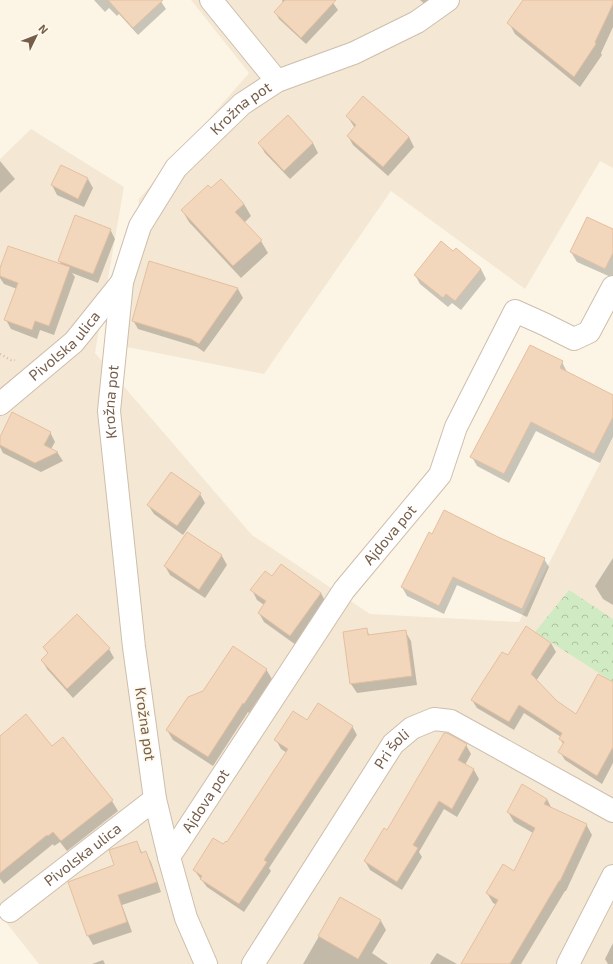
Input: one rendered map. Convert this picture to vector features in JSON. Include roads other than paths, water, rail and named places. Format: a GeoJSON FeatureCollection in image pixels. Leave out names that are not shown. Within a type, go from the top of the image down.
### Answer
{"type":"FeatureCollection","features":[{"type":"Feature","properties":{"kind":"street"},"geometry":{"type":"LineString","coordinates":[[211,0],[278,81]]}},
{"type":"Feature","properties":{"kind":"street","name":"Krožna pot"},"geometry":{"type":"LineString","coordinates":[[206,964],[186,918],[169,857],[156,799],[134,647],[109,411],[122,282],[140,226],[176,168],[242,104],[278,81],[354,53],[417,22],[448,0]]}},
{"type":"Feature","properties":{"kind":"street","name":"Pivolska ulica"},"geometry":{"type":"LineString","coordinates":[[0,404],[74,342],[122,282]]}},
{"type":"Feature","properties":{"kind":"street","name":"Ajdova pot"},"geometry":{"type":"LineString","coordinates":[[169,857],[344,590],[440,474],[456,427],[515,311],[574,339],[589,332],[613,287]]}},
{"type":"Feature","properties":{"kind":"street","name":"Pri šoli"},"geometry":{"type":"LineString","coordinates":[[253,964],[393,744],[412,728],[434,719],[451,721],[613,811]]}},
{"type":"Feature","properties":{"kind":"street","name":"Pivolska ulica"},"geometry":{"type":"LineString","coordinates":[[10,912],[156,799]]}},
{"type":"Feature","properties":{"kind":"street"},"geometry":{"type":"LineString","coordinates":[[568,964],[613,876]]}}]}
